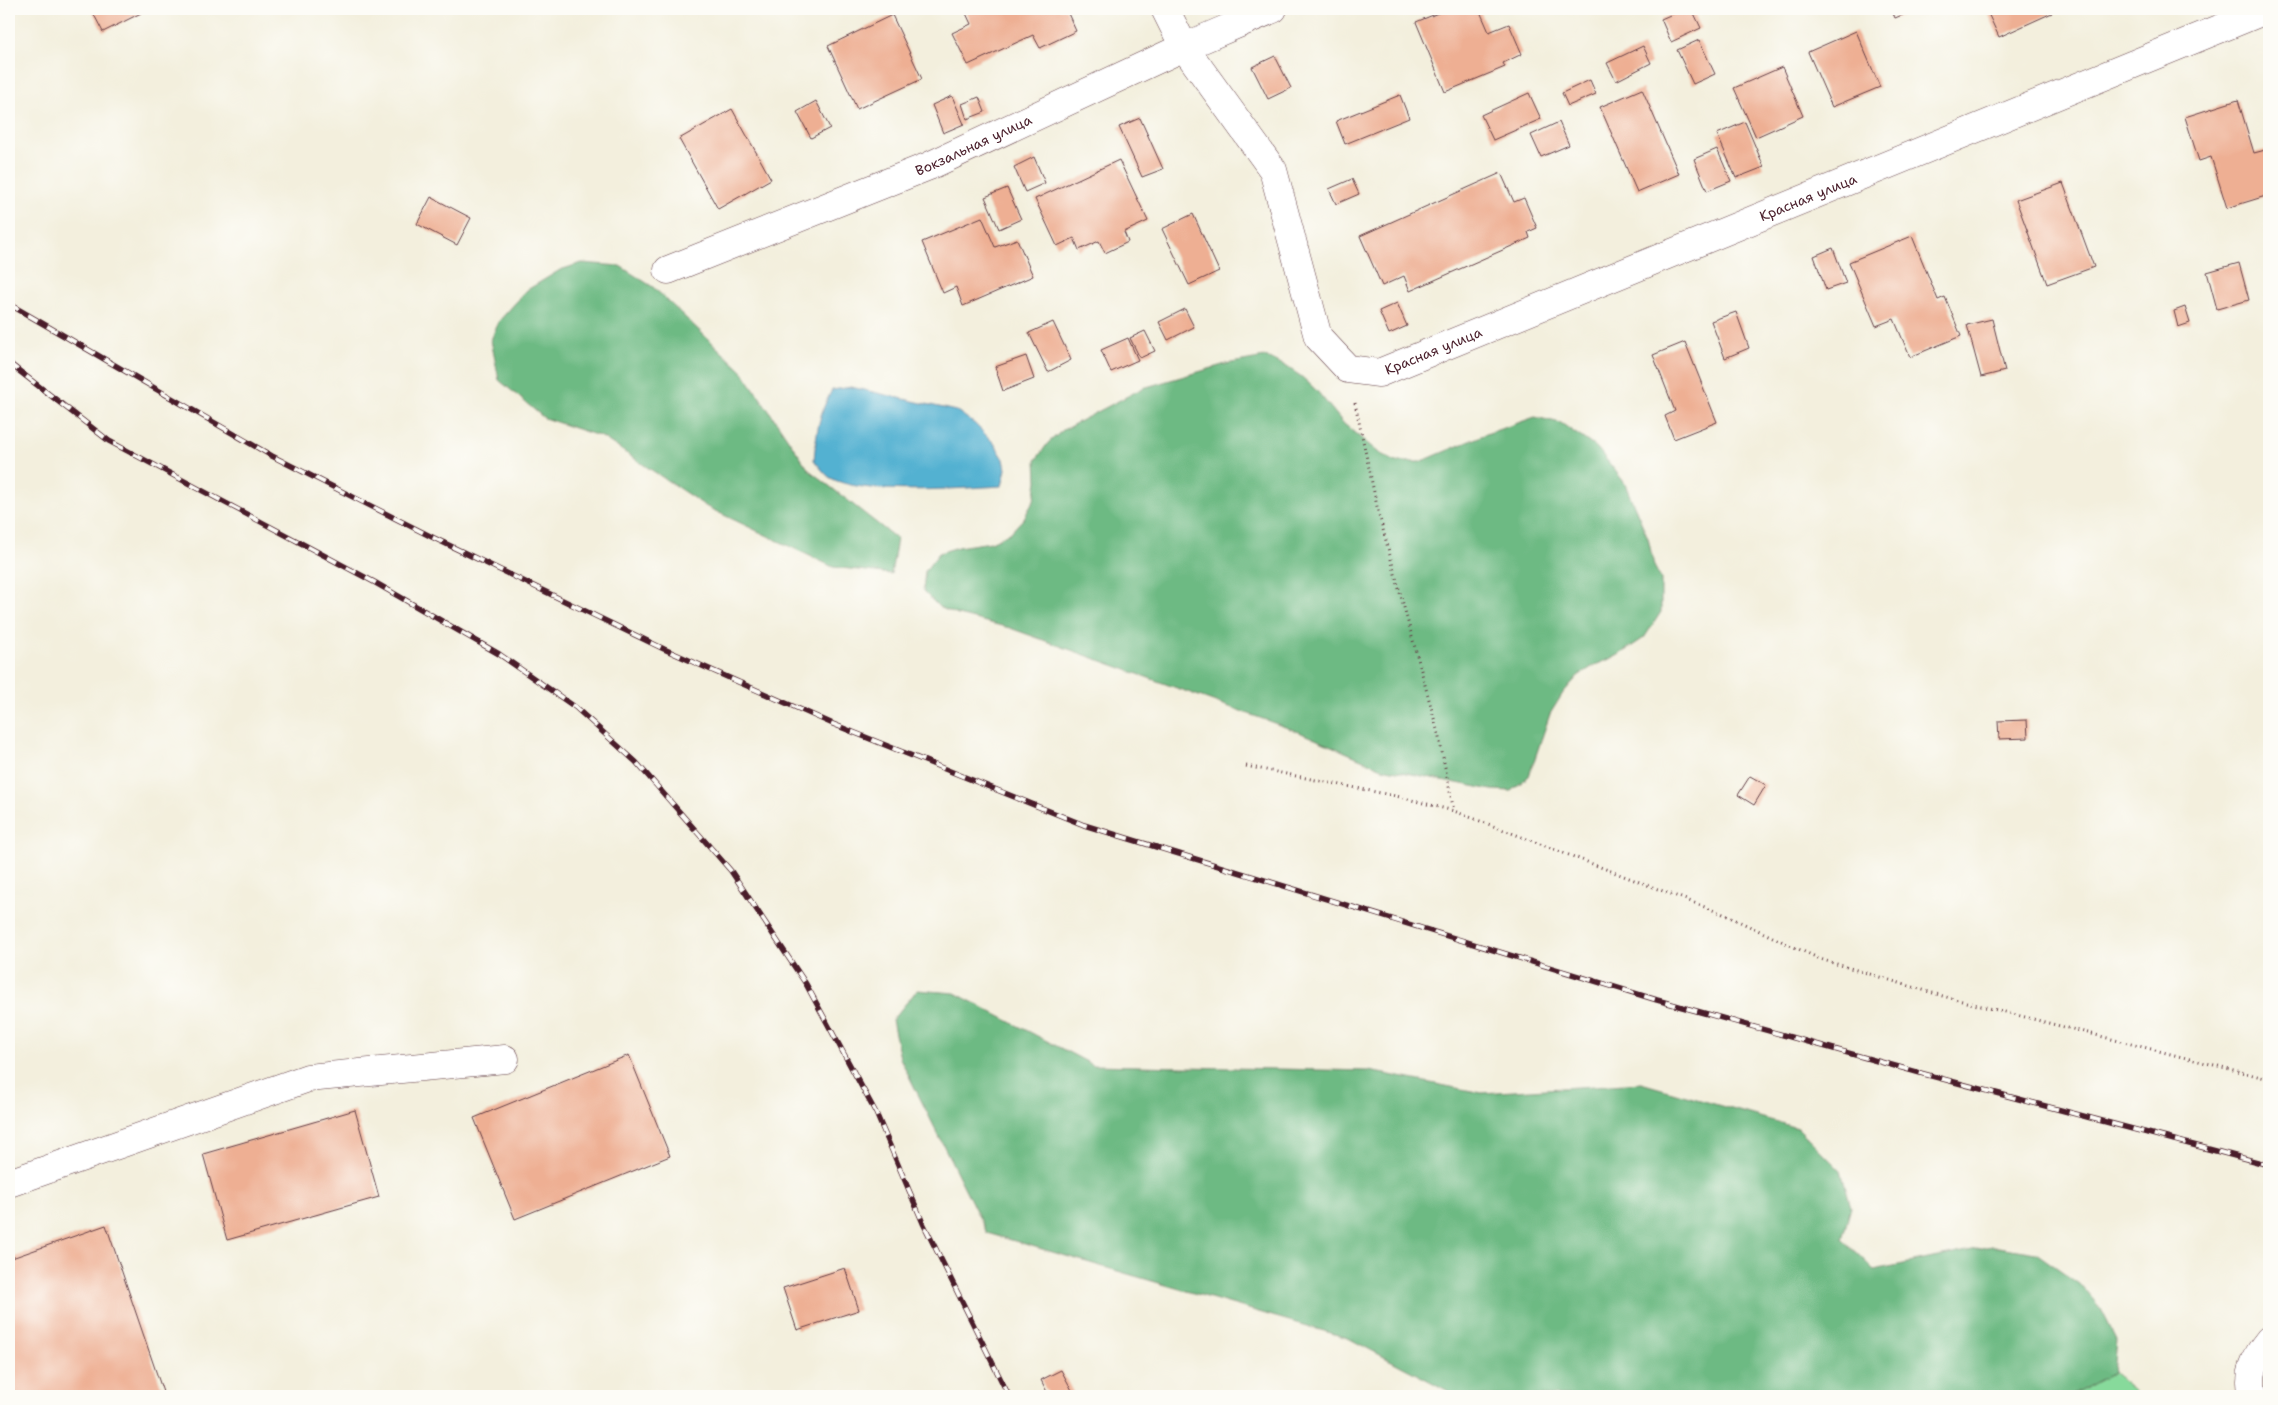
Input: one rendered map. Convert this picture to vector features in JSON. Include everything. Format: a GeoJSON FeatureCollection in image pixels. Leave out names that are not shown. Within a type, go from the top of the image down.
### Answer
{"type":"FeatureCollection","features":[{"type":"Feature","properties":{"kind":"street"},"geometry":{"type":"LineString","coordinates":[[1165,9],[1184,47],[1273,170],[1318,337],[1348,369]]}},
{"type":"Feature","properties":{"kind":"street","name":"Вокзальная улица"},"geometry":{"type":"LineString","coordinates":[[668,270],[929,166],[1184,47],[1273,9]]}},
{"type":"Feature","properties":{"kind":"street","name":"Красная улица"},"geometry":{"type":"LineString","coordinates":[[1348,369],[1379,373],[2268,9]]}},
{"type":"Feature","properties":{"kind":"street"},"geometry":{"type":"LineString","coordinates":[[9,1183],[308,1078],[505,1059]]}},
{"type":"Feature","properties":{"kind":"street"},"geometry":{"type":"LineString","coordinates":[[2253,1396],[2251,1388],[2252,1370],[2258,1353],[2269,1340]]}},
{"type":"Feature","properties":{"kind":"path"},"geometry":{"type":"LineString","coordinates":[[1348,369],[1378,511],[1438,733],[1454,811]]}},
{"type":"Feature","properties":{"kind":"path"},"geometry":{"type":"LineString","coordinates":[[1246,766],[1396,796],[1454,811],[1723,914],[1820,959],[1946,997],[2269,1079]]}},
{"type":"Feature","properties":{"kind":"green space"},"geometry":{"type":"Polygon","coordinates":[[[582,263],[620,266],[653,287],[742,371],[809,470],[897,539],[891,574],[833,567],[707,507],[602,437],[544,418],[499,380],[491,340],[499,321],[527,290],[560,270],[582,263]]]}},
{"type":"Feature","properties":{"kind":"green space"},"geometry":{"type":"Polygon","coordinates":[[[1265,357],[1284,365],[1302,377],[1317,391],[1344,424],[1379,453],[1396,462],[1420,462],[1486,434],[1535,417],[1561,423],[1598,449],[1624,482],[1648,538],[1654,566],[1661,579],[1661,612],[1644,638],[1617,656],[1595,665],[1578,676],[1563,693],[1550,714],[1529,776],[1511,791],[1492,790],[1382,768],[1299,732],[1010,628],[958,615],[939,607],[923,591],[925,571],[939,553],[958,547],[991,542],[1010,533],[1024,518],[1034,500],[1037,481],[1036,460],[1048,443],[1063,430],[1143,388],[1226,364],[1265,357]]]}},
{"type":"Feature","properties":{"kind":"green space"},"geometry":{"type":"Polygon","coordinates":[[[917,990],[955,993],[1093,1065],[1369,1071],[1482,1093],[1641,1083],[1798,1128],[1841,1171],[1851,1207],[1842,1239],[1874,1270],[1992,1246],[2036,1253],[2080,1284],[2101,1309],[2116,1339],[2113,1373],[2071,1396],[1458,1396],[1348,1338],[987,1233],[900,1058],[892,1020],[917,990]]]}},
{"type":"Feature","properties":{"kind":"green space"},"geometry":{"type":"Polygon","coordinates":[[[2113,1373],[2134,1390],[2134,1396],[2071,1396],[2113,1373]]]}},
{"type":"Feature","properties":{"kind":"water"},"geometry":{"type":"Polygon","coordinates":[[[851,387],[957,411],[975,424],[994,443],[1004,459],[1006,469],[1002,486],[913,490],[887,489],[844,483],[829,477],[814,460],[819,424],[832,390],[851,387]]]}},
{"type":"Feature","properties":{"kind":"building"},"geometry":{"type":"Polygon","coordinates":[[[91,9],[139,9],[141,13],[103,32],[91,9]]]}},
{"type":"Feature","properties":{"kind":"building"},"geometry":{"type":"Polygon","coordinates":[[[964,9],[1066,9],[1076,31],[1040,48],[1033,35],[968,65],[952,33],[971,24],[964,9]]]}},
{"type":"Feature","properties":{"kind":"building"},"geometry":{"type":"Polygon","coordinates":[[[1448,9],[1479,9],[1489,32],[1509,24],[1522,54],[1503,63],[1505,67],[1445,92],[1416,22],[1448,9]]]}},
{"type":"Feature","properties":{"kind":"building"},"geometry":{"type":"Polygon","coordinates":[[[1684,9],[1692,9],[1701,28],[1671,42],[1661,19],[1684,9]]]}},
{"type":"Feature","properties":{"kind":"building"},"geometry":{"type":"Polygon","coordinates":[[[1891,9],[1917,9],[1895,18],[1891,9]]]}},
{"type":"Feature","properties":{"kind":"building"},"geometry":{"type":"Polygon","coordinates":[[[1986,9],[2050,9],[2052,13],[1999,37],[1986,9]]]}},
{"type":"Feature","properties":{"kind":"building"},"geometry":{"type":"Polygon","coordinates":[[[892,15],[922,79],[857,109],[828,46],[892,15]]]}},
{"type":"Feature","properties":{"kind":"building"},"geometry":{"type":"Polygon","coordinates":[[[1856,31],[1880,87],[1832,107],[1808,52],[1856,31]]]}},
{"type":"Feature","properties":{"kind":"building"},"geometry":{"type":"Polygon","coordinates":[[[1699,40],[1715,74],[1693,84],[1677,50],[1699,40]]]}},
{"type":"Feature","properties":{"kind":"building"},"geometry":{"type":"Polygon","coordinates":[[[1643,46],[1651,63],[1616,81],[1607,63],[1643,46]]]}},
{"type":"Feature","properties":{"kind":"building"},"geometry":{"type":"Polygon","coordinates":[[[1275,56],[1291,88],[1268,99],[1252,67],[1275,56]]]}},
{"type":"Feature","properties":{"kind":"building"},"geometry":{"type":"Polygon","coordinates":[[[1782,67],[1803,116],[1756,137],[1734,88],[1782,67]]]}},
{"type":"Feature","properties":{"kind":"building"},"geometry":{"type":"Polygon","coordinates":[[[1590,80],[1596,94],[1568,106],[1562,93],[1590,80]]]}},
{"type":"Feature","properties":{"kind":"building"},"geometry":{"type":"Polygon","coordinates":[[[1642,89],[1679,174],[1637,192],[1600,107],[1642,89]]]}},
{"type":"Feature","properties":{"kind":"building"},"geometry":{"type":"Polygon","coordinates":[[[1529,93],[1541,119],[1493,140],[1481,115],[1529,93]]]}},
{"type":"Feature","properties":{"kind":"building"},"geometry":{"type":"Polygon","coordinates":[[[1400,95],[1409,118],[1345,144],[1336,121],[1400,95]]]}},
{"type":"Feature","properties":{"kind":"building"},"geometry":{"type":"Polygon","coordinates":[[[952,96],[964,124],[943,133],[932,105],[952,96]]]}},
{"type":"Feature","properties":{"kind":"building"},"geometry":{"type":"Polygon","coordinates":[[[979,97],[985,112],[967,119],[962,104],[979,97]]]}},
{"type":"Feature","properties":{"kind":"building"},"geometry":{"type":"Polygon","coordinates":[[[2238,100],[2254,153],[2269,149],[2269,195],[2227,208],[2211,157],[2199,161],[2185,117],[2238,100]]]}},
{"type":"Feature","properties":{"kind":"building"},"geometry":{"type":"Polygon","coordinates":[[[816,101],[830,128],[811,138],[797,112],[816,101]]]}},
{"type":"Feature","properties":{"kind":"building"},"geometry":{"type":"Polygon","coordinates":[[[732,109],[771,179],[718,209],[679,139],[732,109]]]}},
{"type":"Feature","properties":{"kind":"building"},"geometry":{"type":"Polygon","coordinates":[[[1140,118],[1163,169],[1142,177],[1119,127],[1140,118]]]}},
{"type":"Feature","properties":{"kind":"building"},"geometry":{"type":"Polygon","coordinates":[[[1559,122],[1569,145],[1541,157],[1531,135],[1559,122]]]}},
{"type":"Feature","properties":{"kind":"building"},"geometry":{"type":"Polygon","coordinates":[[[1745,122],[1764,167],[1736,178],[1717,134],[1745,122]]]}},
{"type":"Feature","properties":{"kind":"building"},"geometry":{"type":"Polygon","coordinates":[[[1717,149],[1731,181],[1707,191],[1694,159],[1717,149]]]}},
{"type":"Feature","properties":{"kind":"building"},"geometry":{"type":"Polygon","coordinates":[[[1034,157],[1045,183],[1025,192],[1014,167],[1034,157]]]}},
{"type":"Feature","properties":{"kind":"building"},"geometry":{"type":"Polygon","coordinates":[[[1119,160],[1148,221],[1124,232],[1128,242],[1105,253],[1099,241],[1079,250],[1074,238],[1057,246],[1035,199],[1119,160]]]}},
{"type":"Feature","properties":{"kind":"building"},"geometry":{"type":"Polygon","coordinates":[[[1501,173],[1514,202],[1524,198],[1537,228],[1528,232],[1530,238],[1410,291],[1404,276],[1382,286],[1360,236],[1501,173]]]}},
{"type":"Feature","properties":{"kind":"building"},"geometry":{"type":"Polygon","coordinates":[[[1352,179],[1359,194],[1336,204],[1329,189],[1352,179]]]}},
{"type":"Feature","properties":{"kind":"building"},"geometry":{"type":"Polygon","coordinates":[[[2063,183],[2094,267],[2047,284],[2016,200],[2063,183]]]}},
{"type":"Feature","properties":{"kind":"building"},"geometry":{"type":"Polygon","coordinates":[[[1007,188],[1021,219],[999,229],[985,197],[1007,188]]]}},
{"type":"Feature","properties":{"kind":"building"},"geometry":{"type":"Polygon","coordinates":[[[431,197],[471,218],[457,245],[417,224],[431,197]]]}},
{"type":"Feature","properties":{"kind":"building"},"geometry":{"type":"Polygon","coordinates":[[[1193,214],[1219,271],[1189,285],[1162,229],[1193,214]]]}},
{"type":"Feature","properties":{"kind":"building"},"geometry":{"type":"Polygon","coordinates":[[[982,217],[995,247],[1017,239],[1033,276],[963,306],[956,287],[943,293],[922,242],[982,217]]]}},
{"type":"Feature","properties":{"kind":"building"},"geometry":{"type":"Polygon","coordinates":[[[1912,236],[1938,300],[1945,297],[1961,336],[1910,357],[1894,319],[1876,326],[1849,262],[1912,236]]]}},
{"type":"Feature","properties":{"kind":"building"},"geometry":{"type":"Polygon","coordinates":[[[1833,248],[1846,283],[1826,290],[1814,256],[1833,248]]]}},
{"type":"Feature","properties":{"kind":"building"},"geometry":{"type":"Polygon","coordinates":[[[2239,263],[2249,300],[2217,309],[2207,272],[2239,263]]]}},
{"type":"Feature","properties":{"kind":"building"},"geometry":{"type":"Polygon","coordinates":[[[1397,303],[1407,326],[1389,334],[1379,311],[1397,303]]]}},
{"type":"Feature","properties":{"kind":"building"},"geometry":{"type":"Polygon","coordinates":[[[2185,307],[2190,323],[2178,327],[2174,311],[2185,307]]]}},
{"type":"Feature","properties":{"kind":"building"},"geometry":{"type":"Polygon","coordinates":[[[1185,309],[1194,327],[1168,340],[1159,322],[1185,309]]]}},
{"type":"Feature","properties":{"kind":"building"},"geometry":{"type":"Polygon","coordinates":[[[1736,312],[1749,348],[1725,358],[1711,321],[1736,312]]]}},
{"type":"Feature","properties":{"kind":"building"},"geometry":{"type":"Polygon","coordinates":[[[1992,319],[2005,371],[1981,377],[1967,325],[1992,319]]]}},
{"type":"Feature","properties":{"kind":"building"},"geometry":{"type":"Polygon","coordinates":[[[1053,322],[1071,360],[1048,372],[1029,333],[1053,322]]]}},
{"type":"Feature","properties":{"kind":"building"},"geometry":{"type":"Polygon","coordinates":[[[1145,331],[1155,351],[1140,358],[1130,338],[1145,331]]]}},
{"type":"Feature","properties":{"kind":"building"},"geometry":{"type":"Polygon","coordinates":[[[1128,338],[1138,360],[1111,372],[1101,350],[1128,338]]]}},
{"type":"Feature","properties":{"kind":"building"},"geometry":{"type":"Polygon","coordinates":[[[1685,342],[1717,422],[1674,439],[1665,416],[1675,411],[1653,355],[1685,342]]]}},
{"type":"Feature","properties":{"kind":"building"},"geometry":{"type":"Polygon","coordinates":[[[1026,356],[1034,379],[1003,391],[995,367],[1026,356]]]}},
{"type":"Feature","properties":{"kind":"building"},"geometry":{"type":"Polygon","coordinates":[[[2027,720],[2028,738],[1999,739],[1998,721],[2027,720]]]}},
{"type":"Feature","properties":{"kind":"building"},"geometry":{"type":"Polygon","coordinates":[[[1750,776],[1766,785],[1754,805],[1738,795],[1750,776]]]}},
{"type":"Feature","properties":{"kind":"building"},"geometry":{"type":"Polygon","coordinates":[[[629,1055],[670,1156],[515,1219],[474,1118],[629,1055]]]}},
{"type":"Feature","properties":{"kind":"building"},"geometry":{"type":"Polygon","coordinates":[[[355,1110],[379,1197],[227,1240],[203,1154],[355,1110]]]}},
{"type":"Feature","properties":{"kind":"building"},"geometry":{"type":"Polygon","coordinates":[[[106,1225],[164,1395],[9,1396],[9,1259],[106,1225]]]}},
{"type":"Feature","properties":{"kind":"building"},"geometry":{"type":"Polygon","coordinates":[[[845,1268],[859,1310],[797,1330],[783,1288],[845,1268]]]}},
{"type":"Feature","properties":{"kind":"building"},"geometry":{"type":"Polygon","coordinates":[[[1061,1370],[1074,1394],[1070,1396],[1049,1396],[1041,1380],[1061,1370]]]}},
{"type":"Feature","properties":{"kind":"railway"},"geometry":{"type":"LineString","coordinates":[[9,304],[272,456],[434,538],[664,649],[833,724],[1084,825],[1657,1000],[1924,1074],[2269,1165]]}},
{"type":"Feature","properties":{"kind":"railway"},"geometry":{"type":"LineString","coordinates":[[9,363],[109,441],[374,582],[499,654],[575,707],[636,762],[731,871],[806,984],[876,1113],[923,1223],[1009,1396]]}}]}
